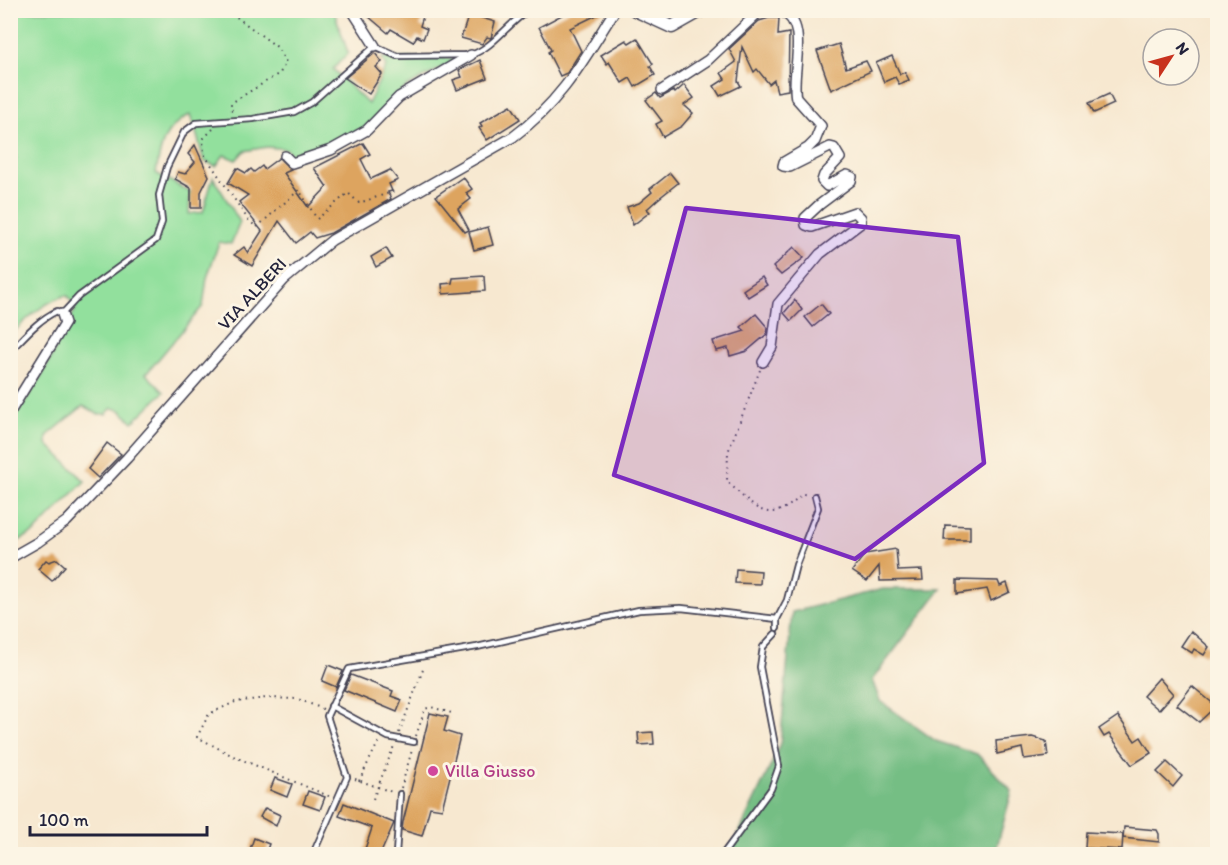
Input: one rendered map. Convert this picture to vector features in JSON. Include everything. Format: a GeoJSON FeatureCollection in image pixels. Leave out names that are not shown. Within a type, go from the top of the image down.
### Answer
{"type":"FeatureCollection","features":[{"type":"Feature","properties":{"kind":"street"},"geometry":{"type":"LineString","coordinates":[[352,10],[375,46]]}},
{"type":"Feature","properties":{"kind":"street","name":"VIA ALBERI"},"geometry":{"type":"LineString","coordinates":[[10,558],[38,542],[67,521],[127,458],[284,280],[332,240],[513,137],[540,117],[564,90],[615,10]]}},
{"type":"Feature","properties":{"kind":"street"},"geometry":{"type":"LineString","coordinates":[[635,10],[672,27],[702,10]]}},
{"type":"Feature","properties":{"kind":"street"},"geometry":{"type":"LineString","coordinates":[[662,90],[708,60],[761,11],[781,11],[790,18],[797,34],[796,98],[821,126],[815,141],[784,162],[784,167],[790,167],[830,147],[834,148],[840,158],[822,181],[827,186],[847,175],[852,177],[851,181],[806,218],[806,225],[812,227],[855,212],[861,218],[861,223],[820,254],[778,303],[772,346],[763,362]]}},
{"type":"Feature","properties":{"kind":"street"},"geometry":{"type":"LineString","coordinates":[[285,156],[292,163],[331,150],[367,130],[399,97],[471,55]]}},
{"type":"Feature","properties":{"kind":"street"},"geometry":{"type":"LineString","coordinates":[[10,412],[64,323],[62,314]]}},
{"type":"Feature","properties":{"kind":"lane"},"geometry":{"type":"LineString","coordinates":[[10,351],[50,315],[57,311],[62,314],[80,296],[156,240],[162,222],[159,195],[174,148],[184,132],[196,123],[241,120],[294,112],[312,102],[338,76],[375,46],[397,56],[471,55],[481,52],[507,26],[529,10]]}},
{"type":"Feature","properties":{"kind":"lane"},"geometry":{"type":"LineString","coordinates":[[723,855],[771,789],[779,766],[760,667],[763,647],[776,631],[777,619],[787,600],[796,565],[818,508],[815,496]]}},
{"type":"Feature","properties":{"kind":"lane"},"geometry":{"type":"LineString","coordinates":[[313,855],[347,777],[327,716],[349,669],[477,647],[639,610],[681,608],[777,619]]}},
{"type":"Feature","properties":{"kind":"lane"},"geometry":{"type":"LineString","coordinates":[[330,709],[397,740],[414,742]]}},
{"type":"Feature","properties":{"kind":"lane"},"geometry":{"type":"LineString","coordinates":[[396,855],[400,794]]}},
{"type":"Feature","properties":{"kind":"path"},"geometry":{"type":"LineString","coordinates":[[226,10],[277,47],[286,62],[280,73],[231,103],[231,109],[241,120]]}},
{"type":"Feature","properties":{"kind":"path"},"geometry":{"type":"LineString","coordinates":[[222,120],[203,140],[204,154],[249,221],[257,227],[299,190],[317,219],[348,193],[359,203],[399,190],[416,192]]}},
{"type":"Feature","properties":{"kind":"path"},"geometry":{"type":"LineString","coordinates":[[763,362],[728,452],[727,481],[759,509],[771,514],[787,510],[803,494],[815,496]]}},
{"type":"Feature","properties":{"kind":"path"},"geometry":{"type":"LineString","coordinates":[[330,709],[298,699],[266,698],[235,702],[209,714],[197,737],[233,756],[336,800]]}},
{"type":"Feature","properties":{"kind":"path"},"geometry":{"type":"LineString","coordinates":[[359,781],[383,733]]}},
{"type":"Feature","properties":{"kind":"path"},"geometry":{"type":"LineString","coordinates":[[347,777],[377,788]]}},
{"type":"Feature","properties":{"kind":"highlighted area"},"geometry":{"type":"Polygon","coordinates":[[[686,208],[958,237],[984,463],[855,559],[614,475],[686,208]]]}},
{"type":"Feature","properties":{"kind":"green space"},"geometry":{"type":"Polygon","coordinates":[[[11,11],[334,11],[348,53],[333,69],[368,104],[386,67],[382,58],[460,58],[406,87],[365,128],[294,160],[287,149],[267,147],[244,151],[236,160],[224,155],[216,166],[204,161],[191,114],[174,125],[162,146],[156,173],[190,192],[189,214],[203,212],[213,177],[240,222],[231,244],[219,242],[207,278],[203,306],[146,374],[164,392],[133,422],[120,410],[112,408],[106,414],[98,414],[83,406],[47,436],[47,444],[85,481],[35,532],[11,545],[11,423],[41,377],[76,308],[67,295],[59,298],[36,311],[11,335],[10,175],[16,158],[10,143],[11,11]]]}},
{"type":"Feature","properties":{"kind":"green space"},"geometry":{"type":"Polygon","coordinates":[[[883,589],[941,589],[872,680],[880,701],[936,741],[977,754],[1012,791],[995,854],[729,854],[780,746],[792,612],[883,589]]]}},
{"type":"Feature","properties":{"kind":"building"},"geometry":{"type":"Polygon","coordinates":[[[361,10],[425,10],[420,26],[427,29],[423,39],[417,36],[413,42],[391,29],[388,33],[361,10]]]}},
{"type":"Feature","properties":{"kind":"building"},"geometry":{"type":"Polygon","coordinates":[[[571,10],[607,10],[570,28],[581,51],[567,73],[560,76],[548,52],[551,50],[539,27],[571,10]]]}},
{"type":"Feature","properties":{"kind":"building"},"geometry":{"type":"Polygon","coordinates":[[[469,14],[495,22],[491,38],[487,37],[482,44],[461,38],[469,14]]]}},
{"type":"Feature","properties":{"kind":"building"},"geometry":{"type":"Polygon","coordinates":[[[779,18],[778,35],[789,33],[788,90],[777,92],[774,80],[769,84],[757,69],[754,72],[742,47],[738,81],[741,86],[720,96],[714,86],[725,79],[721,73],[736,62],[729,49],[759,21],[779,18]]]}},
{"type":"Feature","properties":{"kind":"building"},"geometry":{"type":"Polygon","coordinates":[[[637,38],[653,64],[650,66],[655,75],[635,87],[630,78],[622,83],[609,62],[607,64],[601,55],[626,40],[629,43],[637,38]]]}},
{"type":"Feature","properties":{"kind":"building"},"geometry":{"type":"Polygon","coordinates":[[[839,44],[846,68],[866,61],[871,71],[831,90],[817,51],[839,44]]]}},
{"type":"Feature","properties":{"kind":"building"},"geometry":{"type":"Polygon","coordinates":[[[375,53],[382,62],[376,67],[382,74],[369,94],[345,78],[375,53]]]}},
{"type":"Feature","properties":{"kind":"building"},"geometry":{"type":"Polygon","coordinates":[[[892,56],[900,74],[905,72],[909,80],[899,84],[895,77],[884,82],[876,63],[892,56]]]}},
{"type":"Feature","properties":{"kind":"building"},"geometry":{"type":"Polygon","coordinates":[[[480,60],[487,78],[457,90],[453,80],[462,77],[459,70],[480,60]]]}},
{"type":"Feature","properties":{"kind":"building"},"geometry":{"type":"Polygon","coordinates":[[[684,85],[694,98],[684,105],[693,113],[682,126],[663,137],[656,124],[662,121],[646,100],[656,93],[660,98],[673,91],[675,93],[684,85]]]}},
{"type":"Feature","properties":{"kind":"building"},"geometry":{"type":"Polygon","coordinates":[[[1109,94],[1114,104],[1094,113],[1089,103],[1109,94]]]}},
{"type":"Feature","properties":{"kind":"building"},"geometry":{"type":"Polygon","coordinates":[[[511,105],[520,119],[487,140],[479,128],[482,126],[480,123],[511,105]]]}},
{"type":"Feature","properties":{"kind":"building"},"geometry":{"type":"Polygon","coordinates":[[[363,143],[370,154],[361,159],[371,179],[390,170],[398,180],[389,184],[392,191],[388,192],[391,199],[331,233],[315,238],[310,232],[296,243],[279,221],[252,266],[234,255],[244,247],[248,253],[262,231],[239,202],[248,195],[228,183],[237,168],[246,173],[251,169],[254,172],[262,166],[264,169],[279,158],[291,170],[284,173],[308,207],[327,187],[314,168],[363,143]]]}},
{"type":"Feature","properties":{"kind":"building"},"geometry":{"type":"Polygon","coordinates":[[[195,145],[209,176],[201,192],[201,208],[191,208],[191,188],[175,179],[178,172],[185,174],[195,162],[188,154],[195,145]]]}},
{"type":"Feature","properties":{"kind":"building"},"geometry":{"type":"Polygon","coordinates":[[[670,173],[678,183],[647,209],[650,212],[633,225],[627,207],[639,203],[652,192],[650,189],[670,173]]]}},
{"type":"Feature","properties":{"kind":"building"},"geometry":{"type":"Polygon","coordinates":[[[463,177],[472,189],[466,193],[471,199],[458,209],[469,230],[465,232],[436,196],[463,177]]]}},
{"type":"Feature","properties":{"kind":"building"},"geometry":{"type":"Polygon","coordinates":[[[488,227],[493,245],[474,250],[469,232],[488,227]]]}},
{"type":"Feature","properties":{"kind":"building"},"geometry":{"type":"Polygon","coordinates":[[[794,247],[804,258],[781,275],[773,267],[794,247]]]}},
{"type":"Feature","properties":{"kind":"building"},"geometry":{"type":"Polygon","coordinates":[[[386,248],[392,258],[376,267],[371,257],[386,248]]]}},
{"type":"Feature","properties":{"kind":"building"},"geometry":{"type":"Polygon","coordinates":[[[484,276],[485,291],[443,294],[442,284],[452,283],[453,278],[484,276]]]}},
{"type":"Feature","properties":{"kind":"building"},"geometry":{"type":"Polygon","coordinates":[[[762,277],[767,285],[748,297],[743,290],[762,277]]]}},
{"type":"Feature","properties":{"kind":"building"},"geometry":{"type":"Polygon","coordinates":[[[795,300],[802,310],[791,321],[784,313],[795,300]]]}},
{"type":"Feature","properties":{"kind":"building"},"geometry":{"type":"Polygon","coordinates":[[[821,304],[829,314],[813,327],[805,317],[821,304]]]}},
{"type":"Feature","properties":{"kind":"building"},"geometry":{"type":"Polygon","coordinates":[[[756,314],[768,328],[767,334],[747,351],[730,356],[728,348],[716,351],[713,341],[745,331],[741,327],[756,314]]]}},
{"type":"Feature","properties":{"kind":"building"},"geometry":{"type":"Polygon","coordinates":[[[107,443],[121,454],[98,478],[88,469],[107,443]]]}},
{"type":"Feature","properties":{"kind":"building"},"geometry":{"type":"Polygon","coordinates":[[[945,525],[970,526],[970,540],[944,540],[945,525]]]}},
{"type":"Feature","properties":{"kind":"building"},"geometry":{"type":"Polygon","coordinates":[[[896,549],[898,571],[922,570],[923,580],[880,581],[879,566],[867,581],[852,571],[865,554],[896,549]]]}},
{"type":"Feature","properties":{"kind":"building"},"geometry":{"type":"Polygon","coordinates":[[[57,559],[65,566],[52,581],[38,569],[46,560],[49,562],[57,559]]]}},
{"type":"Feature","properties":{"kind":"building"},"geometry":{"type":"Polygon","coordinates":[[[736,569],[761,571],[760,584],[735,583],[736,569]]]}},
{"type":"Feature","properties":{"kind":"building"},"geometry":{"type":"Polygon","coordinates":[[[957,580],[998,581],[1000,586],[1007,583],[1010,592],[991,601],[987,589],[957,594],[957,580]]]}},
{"type":"Feature","properties":{"kind":"building"},"geometry":{"type":"Polygon","coordinates":[[[1191,631],[1209,647],[1204,655],[1194,649],[1192,653],[1181,646],[1191,631]]]}},
{"type":"Feature","properties":{"kind":"building"},"geometry":{"type":"Polygon","coordinates":[[[328,665],[343,671],[336,687],[322,681],[328,665]]]}},
{"type":"Feature","properties":{"kind":"building"},"geometry":{"type":"Polygon","coordinates":[[[351,675],[393,691],[391,696],[402,700],[397,712],[344,690],[351,675]]]}},
{"type":"Feature","properties":{"kind":"building"},"geometry":{"type":"Polygon","coordinates":[[[1159,678],[1173,694],[1159,710],[1143,696],[1159,678]]]}},
{"type":"Feature","properties":{"kind":"building"},"geometry":{"type":"Polygon","coordinates":[[[1192,686],[1216,706],[1199,722],[1177,705],[1192,686]]]}},
{"type":"Feature","properties":{"kind":"building","name":"Villa Giusso"},"geometry":{"type":"Polygon","coordinates":[[[430,713],[448,717],[444,731],[460,736],[442,809],[430,807],[422,836],[402,830],[430,713]]]}},
{"type":"Feature","properties":{"kind":"building"},"geometry":{"type":"Polygon","coordinates":[[[1118,716],[1135,741],[1141,737],[1151,753],[1132,765],[1109,734],[1104,737],[1099,729],[1118,716]]]}},
{"type":"Feature","properties":{"kind":"building"},"geometry":{"type":"Polygon","coordinates":[[[653,732],[654,744],[639,745],[638,733],[653,732]]]}},
{"type":"Feature","properties":{"kind":"building"},"geometry":{"type":"Polygon","coordinates":[[[1032,737],[1046,741],[1048,756],[1024,759],[1022,748],[997,754],[996,741],[1032,737]]]}},
{"type":"Feature","properties":{"kind":"building"},"geometry":{"type":"Polygon","coordinates":[[[1167,762],[1182,776],[1173,787],[1157,772],[1167,762]]]}},
{"type":"Feature","properties":{"kind":"building"},"geometry":{"type":"Polygon","coordinates":[[[275,778],[292,784],[287,797],[270,790],[275,778]]]}},
{"type":"Feature","properties":{"kind":"building"},"geometry":{"type":"Polygon","coordinates":[[[308,791],[325,797],[320,810],[303,804],[308,791]]]}},
{"type":"Feature","properties":{"kind":"building"},"geometry":{"type":"Polygon","coordinates":[[[344,803],[394,823],[380,855],[363,855],[372,828],[339,816],[344,803]]]}},
{"type":"Feature","properties":{"kind":"building"},"geometry":{"type":"Polygon","coordinates":[[[265,808],[280,815],[276,826],[260,817],[265,808]]]}},
{"type":"Feature","properties":{"kind":"building"},"geometry":{"type":"Polygon","coordinates":[[[1124,827],[1157,830],[1159,842],[1123,838],[1124,827]]]}},
{"type":"Feature","properties":{"kind":"building"},"geometry":{"type":"Polygon","coordinates":[[[1086,832],[1123,834],[1122,850],[1085,848],[1086,832]]]}},
{"type":"Feature","properties":{"kind":"building"},"geometry":{"type":"Polygon","coordinates":[[[254,838],[269,844],[265,855],[250,849],[254,838]]]}},
{"type":"Feature","properties":{"kind":"place","name":"Villa Giusso"},"geometry":{"type":"Point","coordinates":[433,771]}}]}
